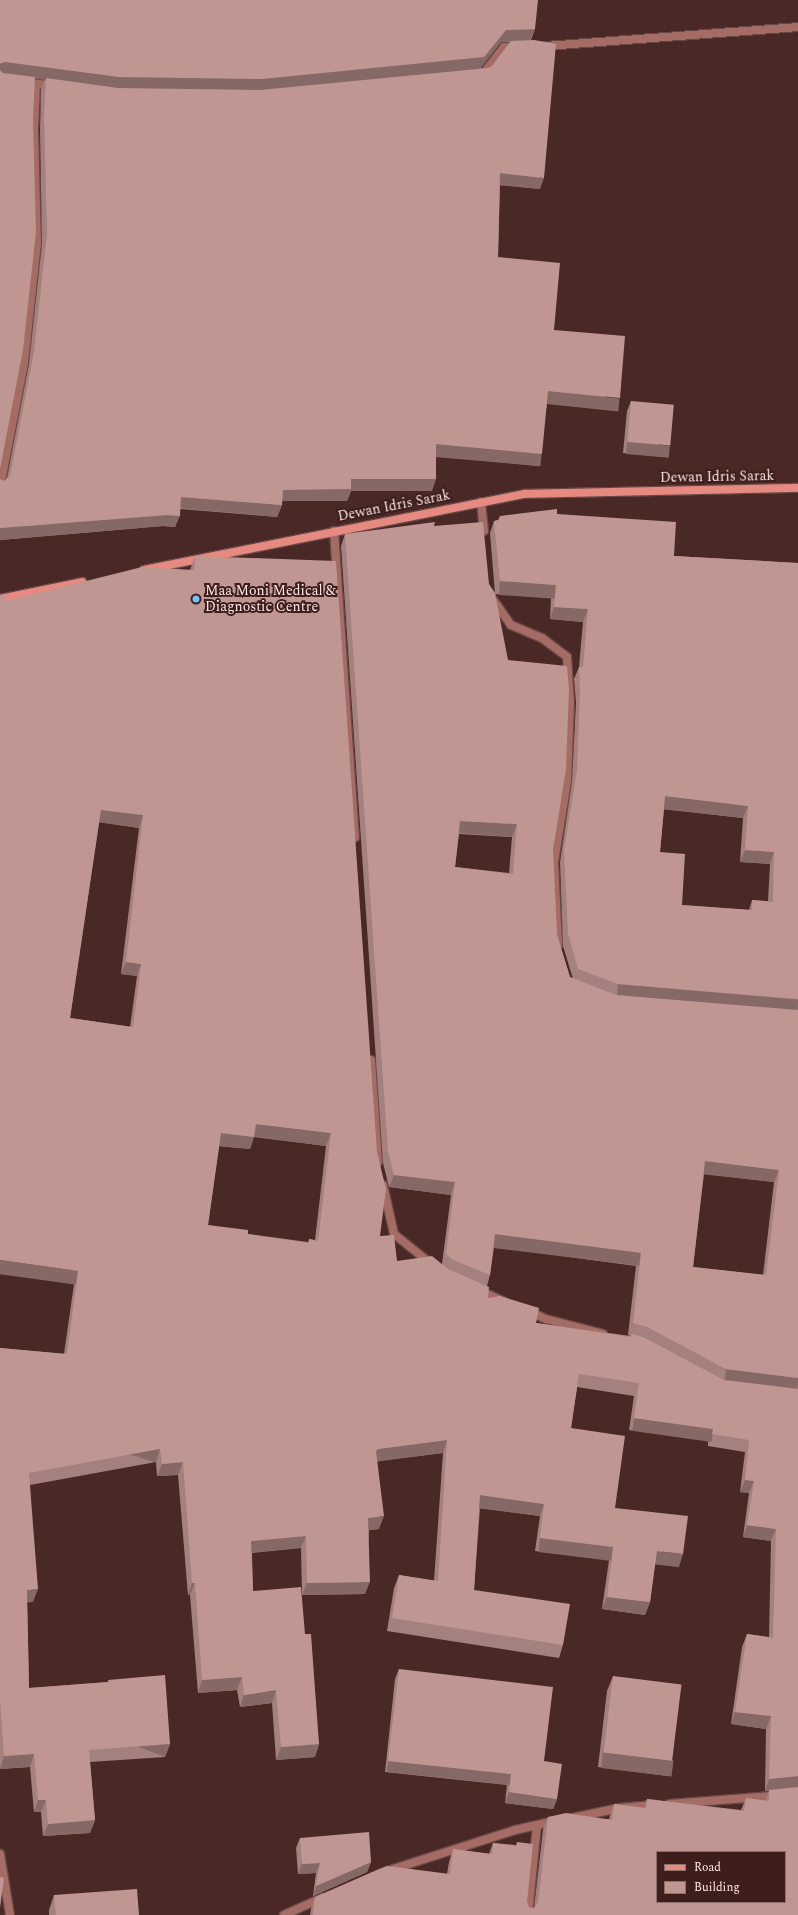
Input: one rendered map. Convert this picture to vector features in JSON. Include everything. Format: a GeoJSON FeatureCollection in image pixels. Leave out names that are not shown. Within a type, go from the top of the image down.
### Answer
{"type":"FeatureCollection","features":[{"type":"Feature","properties":{"kind":"main road","name":"Dewan Idris Sarak"},"geometry":{"type":"LineString","coordinates":[[132,572],[524,494],[798,488]]}},
{"type":"Feature","properties":{"kind":"main road"},"geometry":{"type":"LineString","coordinates":[[0,599],[93,580]]}},
{"type":"Feature","properties":{"kind":"street"},"geometry":{"type":"LineString","coordinates":[[475,75],[483,74],[504,47],[798,27]]}},
{"type":"Feature","properties":{"kind":"street"},"geometry":{"type":"LineString","coordinates":[[15,81],[60,87]]}},
{"type":"Feature","properties":{"kind":"street"},"geometry":{"type":"LineString","coordinates":[[0,486],[24,363],[37,244],[34,138],[36,84]]}},
{"type":"Feature","properties":{"kind":"street"},"geometry":{"type":"LineString","coordinates":[[481,502],[485,541]]}},
{"type":"Feature","properties":{"kind":"street"},"geometry":{"type":"LineString","coordinates":[[334,531],[356,846]]}},
{"type":"Feature","properties":{"kind":"street"},"geometry":{"type":"LineString","coordinates":[[489,588],[490,596],[510,625],[542,638],[567,657],[570,702],[567,782],[554,862],[558,947],[560,954]]}},
{"type":"Feature","properties":{"kind":"street"},"geometry":{"type":"LineString","coordinates":[[370,1051],[381,1175],[394,1234],[434,1267]]}},
{"type":"Feature","properties":{"kind":"street"},"geometry":{"type":"LineString","coordinates":[[467,1286],[546,1319],[611,1336]]}},
{"type":"Feature","properties":{"kind":"street"},"geometry":{"type":"LineString","coordinates":[[379,1874],[515,1830],[619,1808],[798,1794]]}},
{"type":"Feature","properties":{"kind":"street"},"geometry":{"type":"LineString","coordinates":[[528,1915],[537,1825]]}},
{"type":"Feature","properties":{"kind":"street"},"geometry":{"type":"LineString","coordinates":[[0,1854],[10,1915]]}},
{"type":"Feature","properties":{"kind":"street"},"geometry":{"type":"LineString","coordinates":[[284,1915],[328,1896]]}},
{"type":"Feature","properties":{"kind":"building"},"geometry":{"type":"Polygon","coordinates":[[[0,0],[538,0],[535,29],[506,30],[484,57],[262,79],[119,77],[5,62],[0,64],[0,0]]]}},
{"type":"Feature","properties":{"kind":"building"},"geometry":{"type":"Polygon","coordinates":[[[534,40],[556,44],[544,178],[500,173],[498,257],[560,263],[554,330],[625,336],[620,398],[548,391],[542,454],[436,444],[436,479],[351,479],[351,489],[283,490],[282,505],[181,497],[180,516],[167,515],[0,528],[0,479],[4,481],[10,476],[34,352],[47,233],[44,118],[46,78],[118,88],[263,90],[488,68],[492,66],[511,41],[534,40]]]}},
{"type":"Feature","properties":{"kind":"building"},"geometry":{"type":"Polygon","coordinates":[[[0,70],[3,73],[35,77],[33,118],[36,232],[23,350],[0,469],[0,70]]]}},
{"type":"Feature","properties":{"kind":"building"},"geometry":{"type":"Polygon","coordinates":[[[631,401],[674,405],[670,446],[627,442],[631,401]]]}},
{"type":"Feature","properties":{"kind":"building"},"geometry":{"type":"Polygon","coordinates":[[[557,509],[557,514],[676,522],[674,556],[798,563],[798,999],[618,984],[578,969],[568,934],[564,850],[577,770],[580,690],[579,667],[583,667],[588,609],[554,607],[556,585],[500,581],[494,521],[499,520],[500,516],[557,509]],[[665,796],[660,852],[685,854],[682,905],[752,910],[752,900],[773,902],[774,852],[745,850],[748,806],[665,796]]]}},
{"type":"Feature","properties":{"kind":"building"},"geometry":{"type":"Polygon","coordinates":[[[435,522],[434,526],[483,522],[489,584],[495,593],[508,660],[567,666],[569,690],[566,769],[553,850],[557,935],[570,977],[616,995],[798,1010],[798,1378],[726,1369],[647,1327],[633,1323],[641,1253],[495,1234],[490,1275],[453,1260],[446,1254],[455,1182],[394,1175],[388,1151],[345,534],[435,522]],[[460,821],[455,867],[513,874],[517,824],[460,821]],[[705,1161],[693,1267],[766,1275],[779,1170],[705,1161]]]}},
{"type":"Feature","properties":{"kind":"building"},"geometry":{"type":"Polygon","coordinates":[[[195,556],[336,561],[377,1152],[386,1189],[380,1236],[394,1235],[397,1261],[432,1256],[448,1269],[489,1287],[488,1298],[500,1296],[539,1308],[536,1323],[631,1337],[632,1334],[643,1337],[724,1380],[798,1389],[798,1776],[769,1779],[771,1716],[735,1712],[747,1634],[773,1638],[776,1529],[747,1525],[754,1481],[745,1480],[749,1440],[712,1434],[713,1429],[634,1418],[639,1383],[579,1374],[571,1428],[625,1436],[615,1508],[688,1516],[683,1554],[657,1551],[650,1602],[607,1597],[613,1547],[540,1538],[544,1504],[480,1495],[474,1590],[570,1604],[563,1645],[392,1618],[399,1575],[438,1581],[447,1440],[378,1449],[376,1451],[384,1516],[368,1518],[370,1582],[307,1583],[306,1536],[251,1541],[253,1591],[301,1587],[305,1634],[311,1634],[319,1744],[281,1747],[276,1690],[244,1695],[242,1677],[202,1680],[195,1583],[192,1583],[183,1462],[162,1464],[160,1449],[29,1473],[38,1589],[27,1590],[29,1688],[109,1682],[108,1680],[165,1675],[170,1744],[89,1750],[95,1820],[48,1824],[46,1800],[38,1800],[34,1754],[4,1756],[0,1699],[0,1348],[67,1354],[78,1271],[0,1260],[0,596],[4,594],[6,601],[142,567],[194,570],[195,556]],[[101,810],[70,1018],[133,1027],[141,964],[126,962],[143,815],[101,810]],[[256,1124],[254,1137],[221,1133],[208,1225],[248,1230],[248,1234],[309,1243],[309,1239],[318,1241],[331,1133],[256,1124]]]}},
{"type":"Feature","properties":{"kind":"building"},"geometry":{"type":"Polygon","coordinates":[[[399,1669],[553,1687],[544,1761],[562,1764],[557,1799],[509,1792],[511,1774],[388,1761],[399,1669]]]}},
{"type":"Feature","properties":{"kind":"building"},"geometry":{"type":"Polygon","coordinates":[[[613,1676],[681,1684],[672,1761],[604,1752],[613,1676]]]}},
{"type":"Feature","properties":{"kind":"building"},"geometry":{"type":"Polygon","coordinates":[[[798,1787],[798,1915],[313,1915],[315,1897],[387,1866],[450,1874],[453,1849],[492,1854],[493,1843],[517,1846],[517,1842],[533,1844],[527,1902],[529,1907],[534,1908],[538,1903],[548,1817],[566,1813],[612,1820],[614,1804],[646,1808],[647,1799],[744,1811],[746,1798],[769,1801],[769,1790],[798,1787]]]}},
{"type":"Feature","properties":{"kind":"building"},"geometry":{"type":"Polygon","coordinates":[[[369,1832],[371,1862],[316,1886],[320,1863],[302,1864],[300,1838],[369,1832]]]}},
{"type":"Feature","properties":{"kind":"building"},"geometry":{"type":"Polygon","coordinates":[[[0,1877],[4,1878],[0,1908],[0,1877]]]}},
{"type":"Feature","properties":{"kind":"building"},"geometry":{"type":"Polygon","coordinates":[[[137,1889],[139,1915],[56,1915],[54,1895],[137,1889]]]}},
{"type":"Feature","properties":{"kind":"place","name":"Maa Moni Medical & Diagnostic Centre"},"geometry":{"type":"Point","coordinates":[196,599]}}]}
